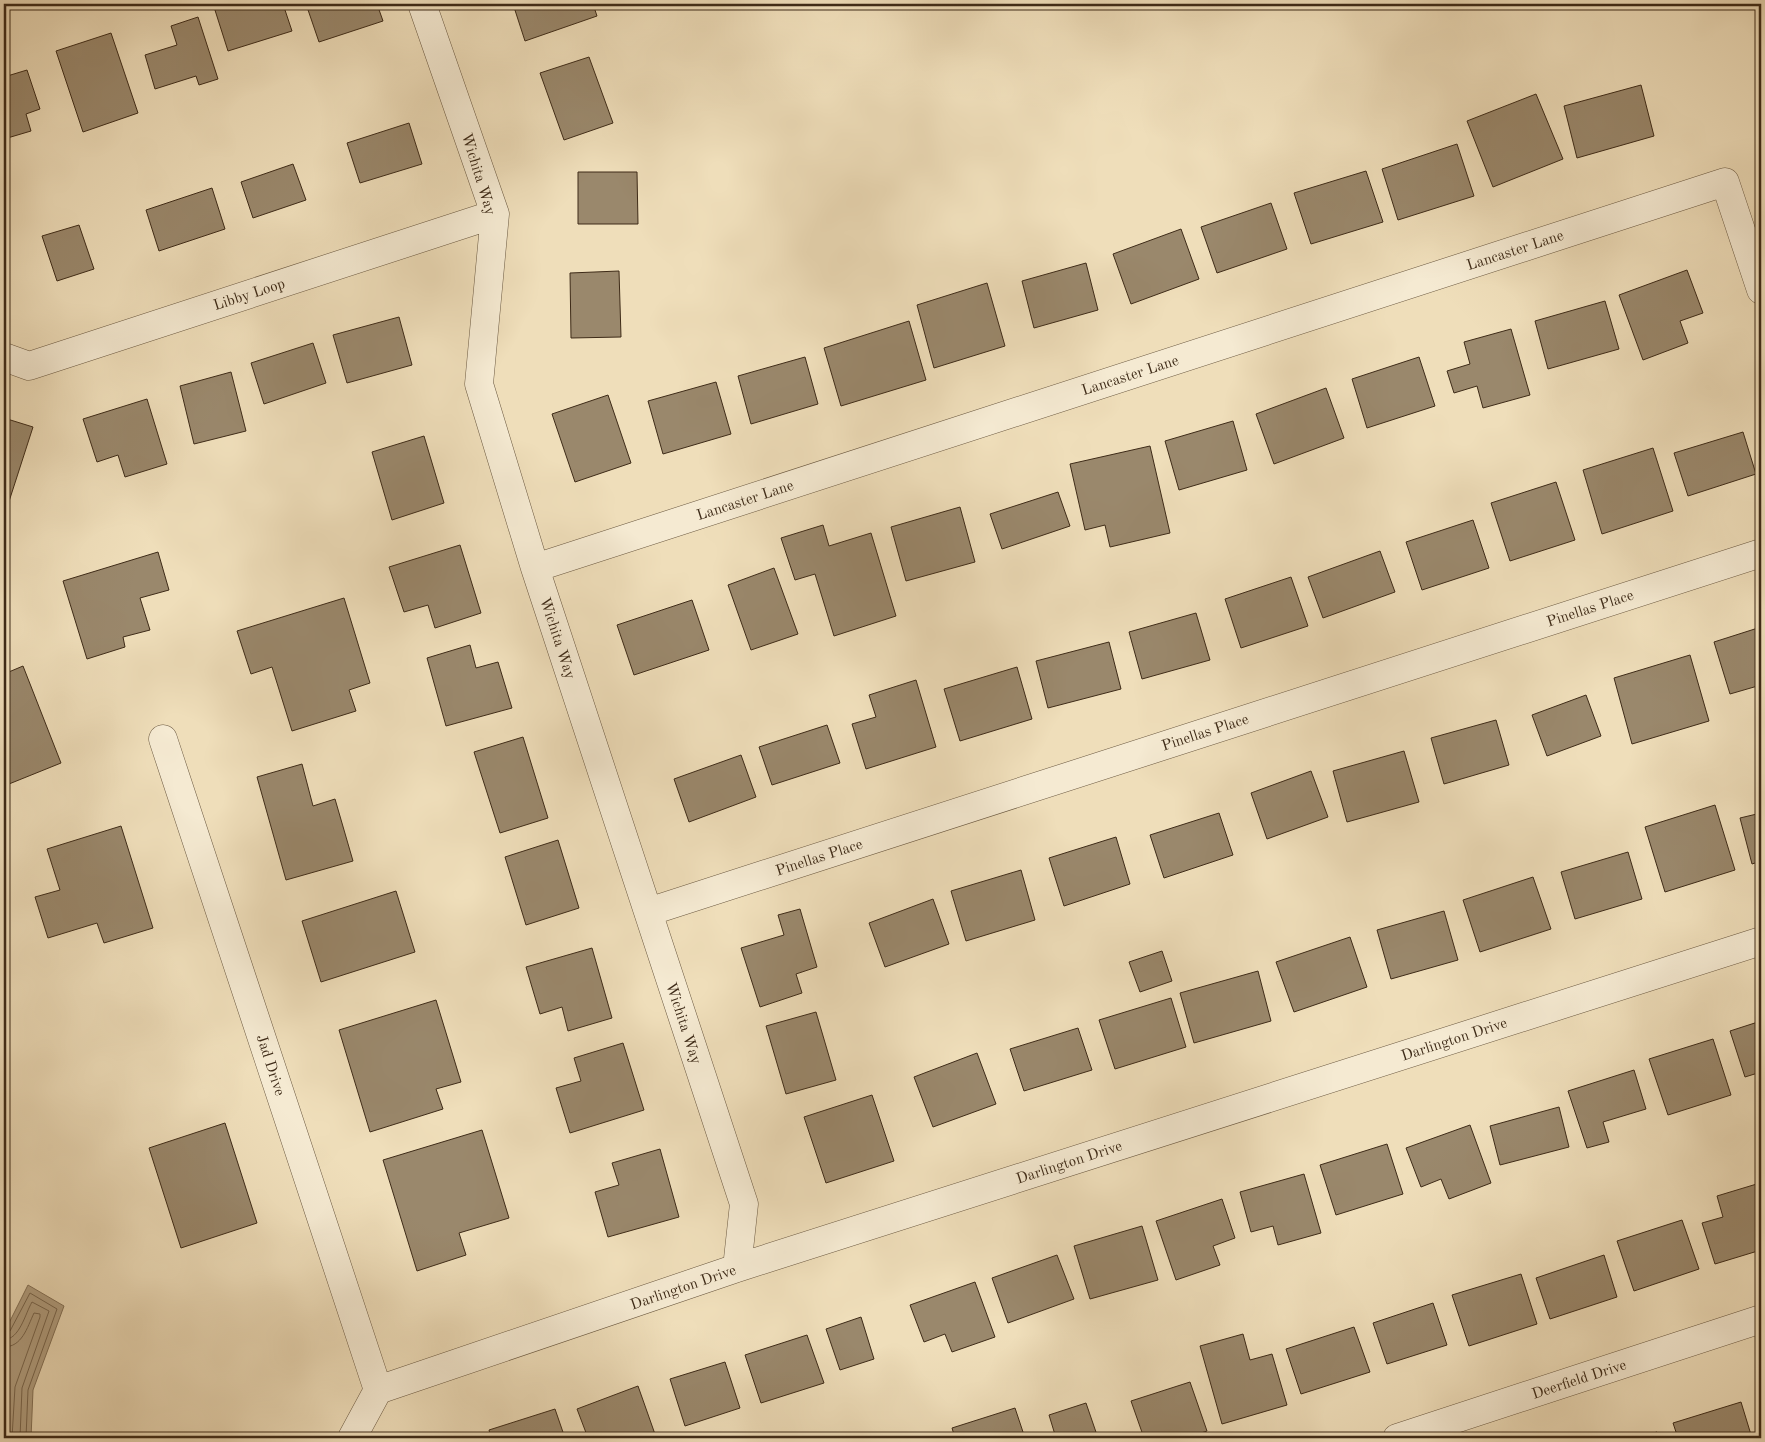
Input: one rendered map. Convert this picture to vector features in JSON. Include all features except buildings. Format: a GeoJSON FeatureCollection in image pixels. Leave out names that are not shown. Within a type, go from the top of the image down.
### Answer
{"type":"FeatureCollection","features":[{"type":"Feature","properties":{"kind":"street","name":"Wichita Way"},"geometry":{"type":"LineString","coordinates":[[422,4],[495,214],[479,384],[535,568],[744,1204],[737,1268]]}},
{"type":"Feature","properties":{"kind":"street","name":"Lancaster Lane"},"geometry":{"type":"LineString","coordinates":[[535,568],[1726,182],[1761,290]]}},
{"type":"Feature","properties":{"kind":"street","name":"Libby Loop"},"geometry":{"type":"LineString","coordinates":[[4,357],[29,366],[495,214]]}},
{"type":"Feature","properties":{"kind":"street","name":"Pinellas Place"},"geometry":{"type":"LineString","coordinates":[[648,912],[1761,553]]}},
{"type":"Feature","properties":{"kind":"street","name":"Jad Drive"},"geometry":{"type":"LineString","coordinates":[[163,739],[378,1390]]}},
{"type":"Feature","properties":{"kind":"street","name":"Darlington Drive"},"geometry":{"type":"LineString","coordinates":[[378,1390],[737,1268],[1761,941]]}},
{"type":"Feature","properties":{"kind":"street","name":"Deerfield Drive"},"geometry":{"type":"LineString","coordinates":[[1397,1438],[1761,1319]]}},
{"type":"Feature","properties":{"kind":"street"},"geometry":{"type":"LineString","coordinates":[[352,1438],[378,1390]]}},
{"type":"Feature","properties":{"kind":"water"},"geometry":{"type":"Polygon","coordinates":[[[28,1285],[64,1306],[33,1390],[31,1438],[4,1438],[4,1333],[28,1285]]]}}]}
